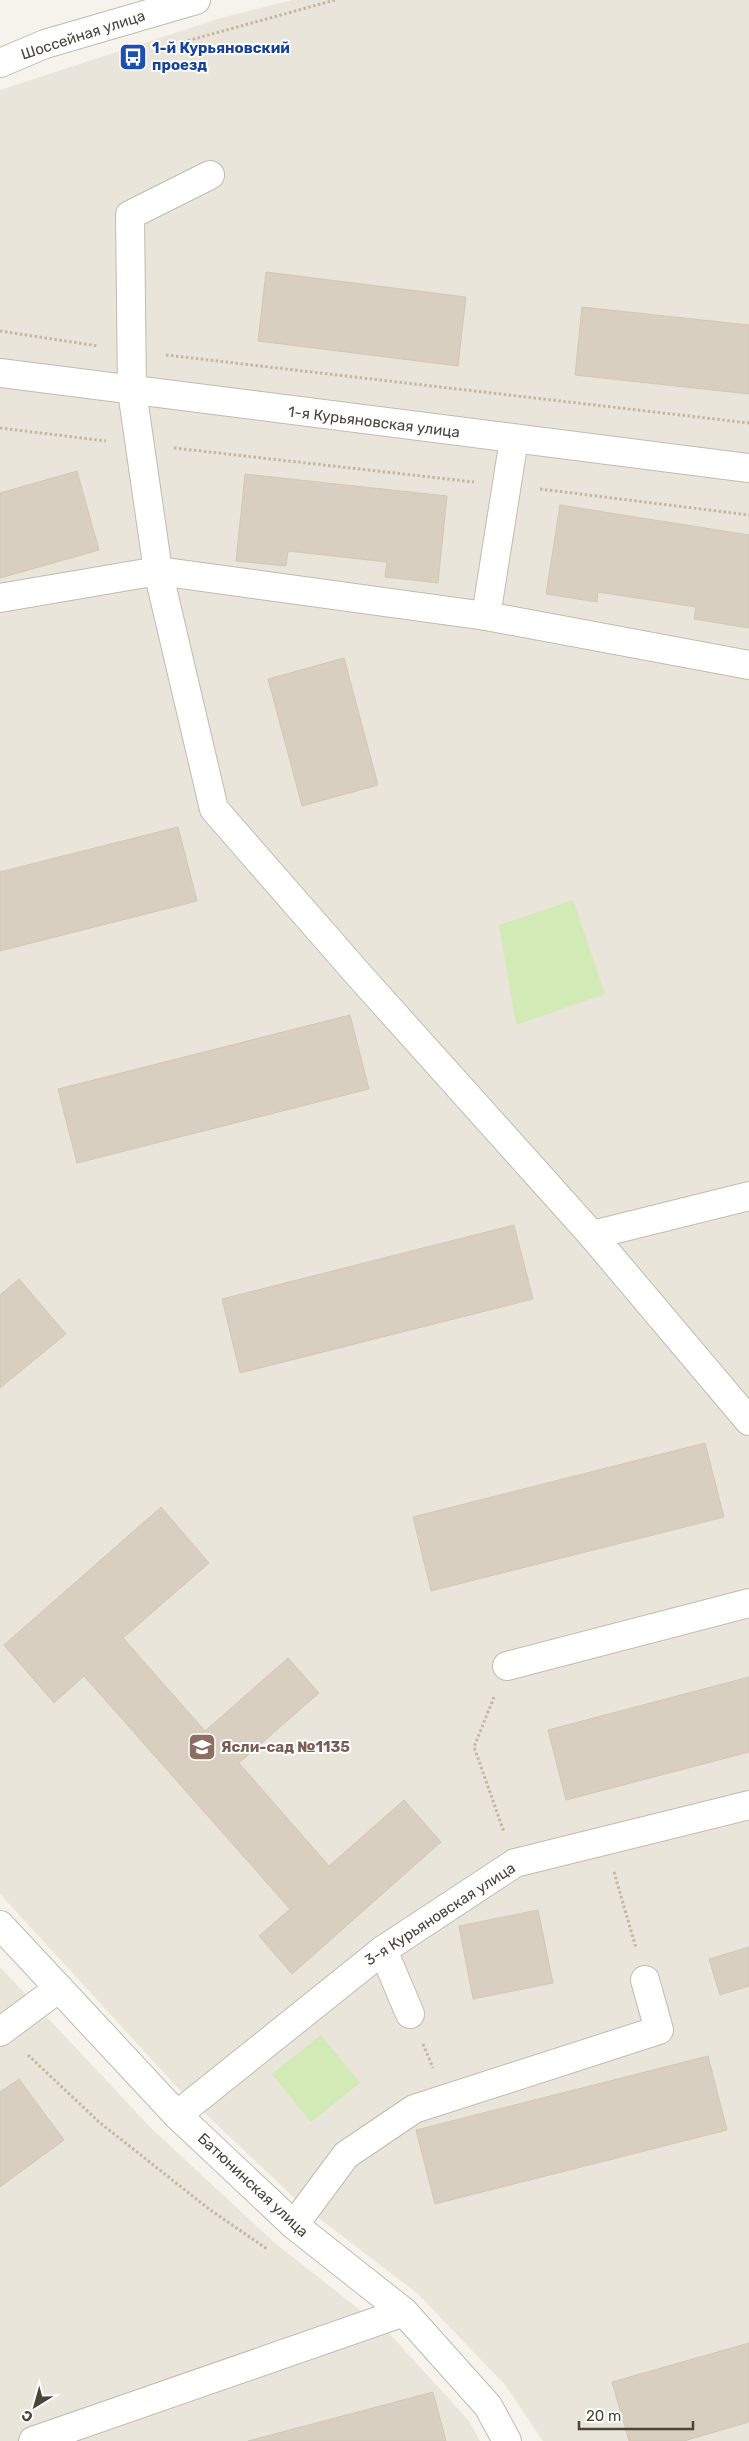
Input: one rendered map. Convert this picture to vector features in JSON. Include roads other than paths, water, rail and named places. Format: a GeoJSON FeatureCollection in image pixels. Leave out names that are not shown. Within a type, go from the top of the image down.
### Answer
{"type":"FeatureCollection","features":[{"type":"Feature","properties":{"kind":"street","name":"Шоссейная улица"},"geometry":{"type":"LineString","coordinates":[[0,63],[45,44],[196,0]]}},
{"type":"Feature","properties":{"kind":"street"},"geometry":{"type":"LineString","coordinates":[[210,175],[130,215],[130,351],[132,391],[158,571],[214,809],[358,974],[592,1236],[749,1421]]}},
{"type":"Feature","properties":{"kind":"street","name":"1-я Курьяновская улица"},"geometry":{"type":"LineString","coordinates":[[0,374],[749,468]]}},
{"type":"Feature","properties":{"kind":"street"},"geometry":{"type":"LineString","coordinates":[[486,616],[514,439]]}},
{"type":"Feature","properties":{"kind":"street"},"geometry":{"type":"LineString","coordinates":[[0,598],[158,571],[486,616],[749,665]]}},
{"type":"Feature","properties":{"kind":"street"},"geometry":{"type":"LineString","coordinates":[[592,1236],[749,1196]]}},
{"type":"Feature","properties":{"kind":"street"},"geometry":{"type":"LineString","coordinates":[[507,1666],[749,1603]]}},
{"type":"Feature","properties":{"kind":"street","name":"3-я Курьяновская улица"},"geometry":{"type":"LineString","coordinates":[[177,2115],[383,1950],[515,1863],[749,1805]]}},
{"type":"Feature","properties":{"kind":"street","name":"Батюнинская улица"},"geometry":{"type":"LineString","coordinates":[[0,1925],[177,2115],[294,2225],[404,2312],[488,2406],[507,2441]]}},
{"type":"Feature","properties":{"kind":"street"},"geometry":{"type":"LineString","coordinates":[[383,1950],[410,2014]]}},
{"type":"Feature","properties":{"kind":"street"},"geometry":{"type":"LineString","coordinates":[[294,2225],[346,2155],[414,2109],[659,2030],[646,1980]]}},
{"type":"Feature","properties":{"kind":"street"},"geometry":{"type":"LineString","coordinates":[[1,2031],[59,1988]]}},
{"type":"Feature","properties":{"kind":"street"},"geometry":{"type":"LineString","coordinates":[[33,2441],[404,2312]]}},
{"type":"Feature","properties":{"kind":"place","name":"1-й Курьяновский проезд"},"geometry":{"type":"Point","coordinates":[133,57]}},
{"type":"Feature","properties":{"kind":"place","name":"Ясли-сад №1135"},"geometry":{"type":"Point","coordinates":[202,1747]}}]}
